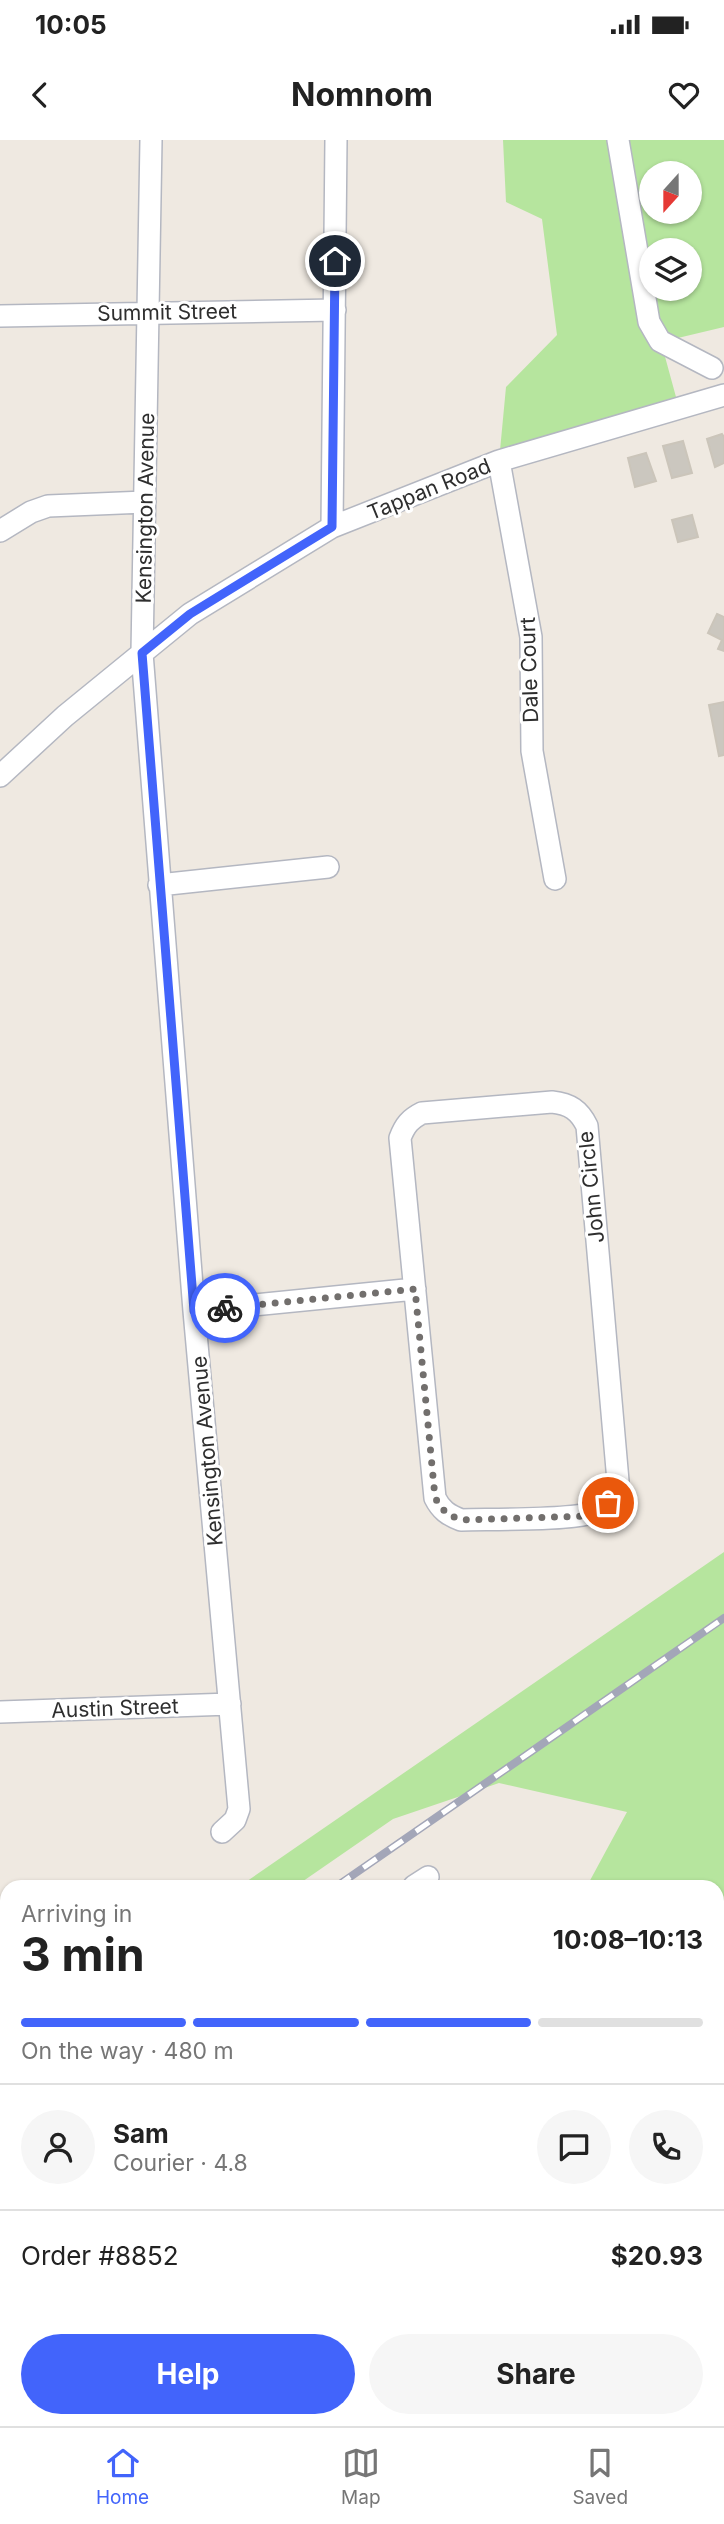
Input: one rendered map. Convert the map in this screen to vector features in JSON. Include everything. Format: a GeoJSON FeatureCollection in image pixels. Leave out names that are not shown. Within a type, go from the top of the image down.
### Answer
{"type":"FeatureCollection","features":[{"type":"Feature","properties":{"kind":"street","name":"Kensington Avenue"},"geometry":{"type":"LineString","coordinates":[[151,140],[142,653],[194,1311],[239,1809],[235,1819],[222,1832]]}},
{"type":"Feature","properties":{"kind":"street"},"geometry":{"type":"LineString","coordinates":[[332,527],[337,140]]}},
{"type":"Feature","properties":{"kind":"street"},"geometry":{"type":"LineString","coordinates":[[618,140],[649,322],[660,341],[712,368]]}},
{"type":"Feature","properties":{"kind":"street","name":"Summit Street"},"geometry":{"type":"LineString","coordinates":[[0,316],[335,310]]}},
{"type":"Feature","properties":{"kind":"street","name":"Tappan Road"},"geometry":{"type":"LineString","coordinates":[[0,776],[65,716],[190,614],[332,527],[499,461],[724,395]]}},
{"type":"Feature","properties":{"kind":"street","name":"Dale Court"},"geometry":{"type":"LineString","coordinates":[[499,461],[531,636],[532,751],[555,879]]}},
{"type":"Feature","properties":{"kind":"street"},"geometry":{"type":"LineString","coordinates":[[0,531],[48,506],[145,502]]}},
{"type":"Feature","properties":{"kind":"street"},"geometry":{"type":"LineString","coordinates":[[159,885],[328,867]]}},
{"type":"Feature","properties":{"kind":"street","name":"John Circle"},"geometry":{"type":"LineString","coordinates":[[552,1102],[564,1103],[575,1109],[587,1126],[618,1480],[615,1493],[608,1503],[588,1516],[461,1520],[449,1516],[440,1508],[435,1497],[415,1289],[400,1149],[404,1127],[412,1118],[422,1113],[552,1102]]}},
{"type":"Feature","properties":{"kind":"street"},"geometry":{"type":"LineString","coordinates":[[194,1311],[415,1289]]}},
{"type":"Feature","properties":{"kind":"street","name":"Austin Street"},"geometry":{"type":"LineString","coordinates":[[0,1712],[230,1704]]}},
{"type":"Feature","properties":{"kind":"green space"},"geometry":{"type":"Polygon","coordinates":[[[503,140],[724,140],[724,327],[661,342],[679,408],[499,461],[506,387],[557,335],[542,219],[506,202],[503,140]]]}},
{"type":"Feature","properties":{"kind":"green space"},"geometry":{"type":"Polygon","coordinates":[[[724,1552],[724,1880],[590,1880],[627,1812],[499,1783],[393,1819],[305,1880],[249,1880],[724,1552]]]}},
{"type":"Feature","properties":{"kind":"building"},"geometry":{"type":"Polygon","coordinates":[[[722,434],[724,463],[715,467],[707,439],[722,434]]]}},
{"type":"Feature","properties":{"kind":"building"},"geometry":{"type":"Polygon","coordinates":[[[683,441],[692,473],[672,478],[663,446],[683,441]]]}},
{"type":"Feature","properties":{"kind":"building"},"geometry":{"type":"Polygon","coordinates":[[[646,453],[656,481],[635,487],[628,458],[646,453]]]}},
{"type":"Feature","properties":{"kind":"building"},"geometry":{"type":"Polygon","coordinates":[[[692,515],[698,537],[678,542],[672,520],[692,515]]]}},
{"type":"Feature","properties":{"kind":"building"},"geometry":{"type":"Polygon","coordinates":[[[717,614],[724,617],[724,651],[718,649],[722,640],[708,633],[717,614]]]}},
{"type":"Feature","properties":{"kind":"building"},"geometry":{"type":"Polygon","coordinates":[[[724,702],[724,755],[719,756],[709,705],[724,702]]]}},
{"type":"Feature","properties":{"kind":"railway"},"geometry":{"type":"LineString","coordinates":[[346,1880],[724,1618]]}},
{"type":"Feature","properties":{"kind":"way so far"},"geometry":{"type":"LineString","coordinates":[[225,1308],[415,1289],[435,1497],[440,1508],[449,1516],[461,1520],[588,1516],[608,1503]]}},
{"type":"Feature","properties":{"kind":"route"},"geometry":{"type":"LineString","coordinates":[[225,1308],[194,1311],[142,653],[190,614],[332,527],[335,261]]}}]}
